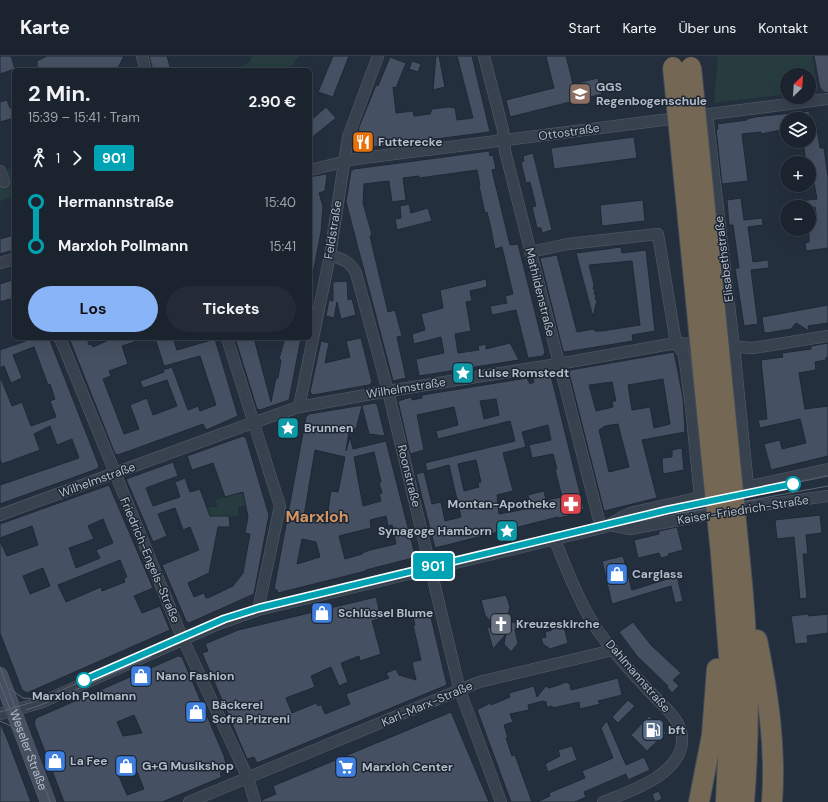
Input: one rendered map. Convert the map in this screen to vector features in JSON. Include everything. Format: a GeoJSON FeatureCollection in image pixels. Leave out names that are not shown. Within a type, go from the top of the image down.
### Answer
{"type":"FeatureCollection","features":[{"type":"Feature","properties":{"kind":"highway"},"geometry":{"type":"LineString","coordinates":[[682,61],[732,582],[728,637],[730,714],[726,802]]}},
{"type":"Feature","properties":{"kind":"highway"},"geometry":{"type":"LineString","coordinates":[[699,802],[713,728],[732,582]]}},
{"type":"Feature","properties":{"kind":"highway"},"geometry":{"type":"LineString","coordinates":[[732,582],[747,637],[749,716],[744,802]]}},
{"type":"Feature","properties":{"kind":"highway"},"geometry":{"type":"LineString","coordinates":[[732,582],[758,648],[770,711],[773,756],[772,802]]}},
{"type":"Feature","properties":{"kind":"main road"},"geometry":{"type":"LineString","coordinates":[[823,56],[828,84]]}},
{"type":"Feature","properties":{"kind":"main road","name":"Weseler Straße"},"geometry":{"type":"LineString","coordinates":[[0,675],[7,713],[48,802]]}},
{"type":"Feature","properties":{"kind":"street"},"geometry":{"type":"LineString","coordinates":[[142,56],[145,68]]}},
{"type":"Feature","properties":{"kind":"street","name":"Feldstraße"},"geometry":{"type":"LineString","coordinates":[[299,407],[330,255],[344,160],[352,123],[378,56]]}},
{"type":"Feature","properties":{"kind":"street","name":"Mathildenstraße"},"geometry":{"type":"LineString","coordinates":[[484,56],[558,364],[606,527]]}},
{"type":"Feature","properties":{"kind":"street","name":"Ottostraße"},"geometry":{"type":"LineString","coordinates":[[312,169],[344,160],[828,99]]}},
{"type":"Feature","properties":{"kind":"street","name":"Elisabethstraße"},"geometry":{"type":"LineString","coordinates":[[707,114],[734,347],[748,486]]}},
{"type":"Feature","properties":{"kind":"street"},"geometry":{"type":"LineString","coordinates":[[0,171],[4,182]]}},
{"type":"Feature","properties":{"kind":"street"},"geometry":{"type":"LineString","coordinates":[[530,252],[568,244],[658,234],[676,343],[684,354],[700,497]]}},
{"type":"Feature","properties":{"kind":"street","name":"Roonstraße"},"geometry":{"type":"LineString","coordinates":[[330,255],[346,260],[352,265],[356,273],[388,391],[432,569],[460,691],[501,802]]}},
{"type":"Feature","properties":{"kind":"street"},"geometry":{"type":"LineString","coordinates":[[0,263],[12,260]]}},
{"type":"Feature","properties":{"kind":"street","name":"Wilhelmstraße"},"geometry":{"type":"LineString","coordinates":[[0,515],[299,407],[676,343],[753,348],[828,336]]}},
{"type":"Feature","properties":{"kind":"street","name":"Friedrich-Engels-Straße"},"geometry":{"type":"LineString","coordinates":[[61,340],[114,474],[183,639],[248,778],[256,802]]}},
{"type":"Feature","properties":{"kind":"street"},"geometry":{"type":"LineString","coordinates":[[228,340],[252,423],[280,506],[258,610]]}},
{"type":"Feature","properties":{"kind":"street"},"geometry":{"type":"LineString","coordinates":[[691,407],[740,405]]}},
{"type":"Feature","properties":{"kind":"street","name":"Kaiser-Friedrich-Straße"},"geometry":{"type":"LineString","coordinates":[[7,713],[47,700],[218,624],[258,610],[606,527],[626,514],[828,469]]}},
{"type":"Feature","properties":{"kind":"street","name":"Kaiser-Friedrich-Straße"},"geometry":{"type":"LineString","coordinates":[[606,527],[630,529],[749,507],[828,496]]}},
{"type":"Feature","properties":{"kind":"street","name":"Dahlmannstraße"},"geometry":{"type":"LineString","coordinates":[[555,540],[568,574],[594,625],[613,650],[651,694],[671,713],[680,728],[682,742],[679,755],[670,768],[639,788],[603,802]]}},
{"type":"Feature","properties":{"kind":"street","name":"Karl-Marx-Straße"},"geometry":{"type":"LineString","coordinates":[[189,802],[479,682],[613,650]]}},
{"type":"Feature","properties":{"kind":"green space"},"geometry":{"type":"Polygon","coordinates":[[[253,56],[299,56],[290,68],[238,68],[249,62],[253,56]]]}},
{"type":"Feature","properties":{"kind":"green space"},"geometry":{"type":"Polygon","coordinates":[[[718,56],[812,56],[814,68],[780,68],[780,95],[714,103],[718,56]]]}},
{"type":"Feature","properties":{"kind":"green space"},"geometry":{"type":"Polygon","coordinates":[[[816,79],[818,90],[816,90],[816,79]]]}},
{"type":"Feature","properties":{"kind":"green space"},"geometry":{"type":"Polygon","coordinates":[[[12,168],[12,197],[0,201],[0,172],[12,168]]]}},
{"type":"Feature","properties":{"kind":"green space"},"geometry":{"type":"Polygon","coordinates":[[[242,492],[247,505],[238,507],[239,516],[210,516],[207,507],[217,507],[216,500],[242,492]]]}},
{"type":"Feature","properties":{"kind":"building"},"geometry":{"type":"Polygon","coordinates":[[[0,56],[11,56],[15,68],[0,74],[0,56]]]}},
{"type":"Feature","properties":{"kind":"building"},"geometry":{"type":"Polygon","coordinates":[[[47,56],[124,56],[118,68],[38,68],[37,61],[47,56]]]}},
{"type":"Feature","properties":{"kind":"building"},"geometry":{"type":"Polygon","coordinates":[[[149,56],[167,56],[170,68],[152,68],[149,56]]]}},
{"type":"Feature","properties":{"kind":"building"},"geometry":{"type":"Polygon","coordinates":[[[333,56],[349,56],[333,97],[318,92],[333,56]]]}},
{"type":"Feature","properties":{"kind":"building"},"geometry":{"type":"Polygon","coordinates":[[[436,56],[439,56],[445,87],[433,90],[436,56]]]}},
{"type":"Feature","properties":{"kind":"building"},"geometry":{"type":"Polygon","coordinates":[[[457,56],[472,56],[490,132],[358,149],[356,146],[359,127],[376,85],[378,86],[390,57],[406,63],[396,88],[393,87],[396,113],[413,111],[414,116],[430,114],[432,109],[449,107],[455,108],[457,120],[473,118],[457,56]]]}},
{"type":"Feature","properties":{"kind":"building"},"geometry":{"type":"Polygon","coordinates":[[[546,56],[566,56],[573,84],[598,78],[602,94],[510,117],[506,100],[554,88],[546,56]]]}},
{"type":"Feature","properties":{"kind":"building"},"geometry":{"type":"Polygon","coordinates":[[[412,61],[421,64],[418,72],[409,69],[412,61]]]}},
{"type":"Feature","properties":{"kind":"building"},"geometry":{"type":"Polygon","coordinates":[[[7,100],[10,108],[12,108],[12,119],[0,122],[0,102],[7,100]]]}},
{"type":"Feature","properties":{"kind":"building"},"geometry":{"type":"Polygon","coordinates":[[[326,107],[336,118],[312,137],[312,119],[326,107]]]}},
{"type":"Feature","properties":{"kind":"building"},"geometry":{"type":"Polygon","coordinates":[[[780,114],[780,130],[761,134],[761,132],[742,134],[748,181],[722,184],[716,129],[718,129],[717,124],[747,120],[755,117],[780,114]]]}},
{"type":"Feature","properties":{"kind":"building"},"geometry":{"type":"Polygon","coordinates":[[[816,122],[820,148],[824,148],[828,177],[828,248],[806,251],[805,243],[809,242],[809,236],[816,236],[817,221],[816,200],[808,200],[817,199],[816,156],[805,156],[804,148],[816,148],[816,122]]]}},
{"type":"Feature","properties":{"kind":"building"},"geometry":{"type":"Polygon","coordinates":[[[634,137],[637,158],[554,169],[551,148],[634,137]]]}},
{"type":"Feature","properties":{"kind":"building"},"geometry":{"type":"Polygon","coordinates":[[[489,151],[490,156],[493,155],[496,169],[492,170],[510,245],[518,244],[545,352],[543,356],[528,358],[516,310],[492,315],[490,306],[507,303],[505,296],[513,294],[502,247],[495,249],[487,212],[485,213],[477,170],[419,178],[419,176],[403,178],[406,200],[392,202],[389,181],[364,184],[363,203],[372,235],[370,236],[388,312],[395,310],[402,336],[397,337],[406,378],[393,381],[346,202],[351,171],[354,169],[489,151]]]}},
{"type":"Feature","properties":{"kind":"building"},"geometry":{"type":"Polygon","coordinates":[[[533,153],[552,230],[542,233],[541,228],[537,228],[532,207],[536,206],[530,182],[526,183],[521,162],[524,161],[523,156],[533,153]]]}},
{"type":"Feature","properties":{"kind":"building"},"geometry":{"type":"Polygon","coordinates":[[[325,174],[327,175],[325,191],[319,193],[323,206],[321,232],[314,269],[312,269],[312,177],[325,174]]]}},
{"type":"Feature","properties":{"kind":"building"},"geometry":{"type":"Polygon","coordinates":[[[741,198],[744,220],[762,218],[763,225],[748,227],[753,262],[768,260],[769,268],[751,270],[758,324],[744,326],[735,268],[739,268],[733,225],[729,225],[727,200],[741,198]]]}},
{"type":"Feature","properties":{"kind":"building"},"geometry":{"type":"Polygon","coordinates":[[[643,200],[645,221],[602,226],[600,205],[643,200]]]}},
{"type":"Feature","properties":{"kind":"building"},"geometry":{"type":"Polygon","coordinates":[[[409,204],[411,213],[428,208],[432,221],[397,230],[395,219],[401,218],[400,206],[409,204]]]}},
{"type":"Feature","properties":{"kind":"building"},"geometry":{"type":"Polygon","coordinates":[[[12,236],[12,251],[0,254],[0,239],[12,236]]]}},
{"type":"Feature","properties":{"kind":"building"},"geometry":{"type":"Polygon","coordinates":[[[621,247],[622,253],[646,250],[655,331],[632,335],[633,341],[565,352],[563,351],[540,258],[557,255],[577,332],[594,329],[595,331],[602,331],[640,325],[632,261],[589,265],[594,285],[593,289],[595,290],[594,294],[596,295],[595,299],[597,300],[593,317],[576,253],[621,247]]]}},
{"type":"Feature","properties":{"kind":"building"},"geometry":{"type":"Polygon","coordinates":[[[486,279],[487,287],[470,291],[472,301],[466,302],[471,331],[455,334],[458,353],[479,350],[478,346],[486,344],[486,349],[510,343],[519,360],[419,376],[416,359],[444,353],[441,337],[414,344],[412,334],[425,330],[421,314],[443,308],[440,290],[486,279]]]}},
{"type":"Feature","properties":{"kind":"building"},"geometry":{"type":"Polygon","coordinates":[[[12,280],[12,299],[0,302],[0,284],[12,280]]]}},
{"type":"Feature","properties":{"kind":"building"},"geometry":{"type":"Polygon","coordinates":[[[347,281],[348,300],[352,299],[356,315],[341,319],[337,302],[334,318],[326,316],[329,300],[333,301],[333,282],[347,281]]]}},
{"type":"Feature","properties":{"kind":"building"},"geometry":{"type":"Polygon","coordinates":[[[828,305],[828,323],[808,326],[809,331],[796,323],[791,329],[767,333],[764,332],[762,317],[828,305]]]}},
{"type":"Feature","properties":{"kind":"building"},"geometry":{"type":"Polygon","coordinates":[[[361,338],[372,382],[369,385],[313,395],[310,392],[321,341],[329,343],[325,363],[350,357],[346,341],[361,338]]]}},
{"type":"Feature","properties":{"kind":"building"},"geometry":{"type":"Polygon","coordinates":[[[28,340],[50,340],[99,466],[97,469],[0,504],[0,485],[79,458],[72,439],[57,445],[50,426],[34,434],[40,450],[2,464],[0,459],[0,376],[12,406],[22,402],[31,426],[56,417],[50,401],[55,399],[50,384],[48,385],[34,347],[13,355],[22,378],[11,383],[4,366],[0,368],[0,350],[28,340]]]}},
{"type":"Feature","properties":{"kind":"building"},"geometry":{"type":"Polygon","coordinates":[[[70,340],[88,340],[89,345],[91,344],[93,347],[109,340],[140,340],[122,346],[128,364],[109,371],[111,376],[103,379],[124,434],[139,429],[130,405],[147,398],[153,415],[177,406],[167,380],[143,388],[140,381],[164,372],[163,370],[172,367],[188,410],[198,406],[200,411],[216,405],[200,356],[164,366],[156,340],[174,340],[177,350],[215,340],[238,416],[206,430],[203,424],[118,455],[115,454],[70,340]]]}},
{"type":"Feature","properties":{"kind":"building"},"geometry":{"type":"Polygon","coordinates":[[[236,340],[255,340],[271,402],[276,378],[278,378],[281,360],[279,359],[284,340],[301,340],[289,400],[260,410],[257,409],[236,340]]]}},
{"type":"Feature","properties":{"kind":"building"},"geometry":{"type":"Polygon","coordinates":[[[828,343],[828,357],[826,360],[815,362],[816,370],[799,373],[805,409],[828,406],[828,456],[771,470],[764,444],[780,440],[782,449],[806,443],[800,419],[760,428],[758,420],[767,419],[761,360],[783,357],[782,353],[811,349],[811,346],[828,343]]]}},
{"type":"Feature","properties":{"kind":"building"},"geometry":{"type":"Polygon","coordinates":[[[674,352],[683,398],[685,432],[642,440],[657,498],[604,511],[569,373],[570,370],[674,352]],[[663,379],[628,385],[632,410],[650,407],[654,428],[670,424],[663,379]],[[612,382],[589,385],[596,411],[613,407],[612,401],[616,401],[612,382]],[[618,424],[605,426],[599,430],[609,472],[629,467],[618,424]]]}},
{"type":"Feature","properties":{"kind":"building"},"geometry":{"type":"Polygon","coordinates":[[[548,374],[551,376],[584,509],[581,510],[582,513],[558,517],[435,548],[416,474],[424,472],[432,504],[441,502],[445,521],[461,517],[449,465],[427,471],[425,463],[515,441],[510,421],[438,439],[436,431],[458,425],[454,407],[417,415],[424,450],[410,454],[398,401],[411,397],[412,400],[422,398],[422,395],[527,378],[530,384],[534,382],[533,377],[548,374]],[[496,399],[480,401],[484,419],[499,415],[496,399]],[[548,425],[522,432],[526,447],[503,453],[513,491],[497,495],[499,514],[531,508],[528,495],[544,491],[546,500],[562,497],[553,454],[532,458],[529,445],[551,440],[548,425]],[[476,460],[458,464],[464,491],[479,487],[478,482],[481,482],[476,460]]]}},
{"type":"Feature","properties":{"kind":"building"},"geometry":{"type":"Polygon","coordinates":[[[375,403],[377,404],[385,436],[369,434],[362,406],[356,429],[355,428],[354,432],[349,431],[346,451],[350,437],[353,449],[386,441],[415,555],[413,558],[278,593],[277,590],[274,589],[306,417],[309,414],[375,403]],[[315,450],[303,522],[327,516],[331,491],[338,492],[345,457],[315,450]],[[374,452],[354,457],[363,506],[381,501],[379,494],[382,493],[379,483],[381,482],[374,452]],[[386,516],[370,520],[371,528],[339,536],[345,559],[370,550],[396,544],[392,525],[388,526],[386,516]],[[302,539],[297,564],[320,557],[316,542],[302,539]]]}},
{"type":"Feature","properties":{"kind":"building"},"geometry":{"type":"Polygon","coordinates":[[[243,436],[246,438],[269,515],[254,594],[189,623],[186,621],[162,565],[199,550],[190,527],[183,530],[175,508],[158,514],[167,536],[153,542],[126,479],[173,462],[178,476],[146,488],[153,506],[180,497],[175,482],[185,478],[190,492],[200,489],[210,516],[229,516],[230,527],[218,527],[209,573],[188,583],[194,597],[204,593],[206,598],[210,597],[233,586],[243,573],[250,534],[245,533],[248,517],[243,492],[225,497],[213,463],[192,470],[187,456],[243,436]]]}},
{"type":"Feature","properties":{"kind":"building"},"geometry":{"type":"Polygon","coordinates":[[[682,448],[684,470],[663,474],[662,458],[672,457],[672,450],[682,448]]]}},
{"type":"Feature","properties":{"kind":"building"},"geometry":{"type":"Polygon","coordinates":[[[109,485],[153,588],[134,596],[142,613],[160,606],[170,630],[27,693],[22,690],[0,633],[0,541],[7,556],[38,545],[32,526],[0,538],[0,524],[109,485]],[[103,519],[88,526],[94,539],[69,548],[76,568],[100,558],[96,550],[113,543],[103,519]],[[120,560],[58,585],[66,602],[101,587],[102,591],[125,582],[124,578],[127,577],[120,560]],[[43,568],[23,576],[30,594],[50,586],[43,568]]]}},
{"type":"Feature","properties":{"kind":"building"},"geometry":{"type":"Polygon","coordinates":[[[820,515],[822,533],[806,535],[808,554],[803,554],[807,598],[800,599],[794,537],[777,539],[775,520],[820,515]]]}},
{"type":"Feature","properties":{"kind":"building"},"geometry":{"type":"Polygon","coordinates":[[[677,527],[683,550],[668,554],[669,556],[661,558],[659,553],[638,558],[634,540],[659,534],[659,531],[677,527]]]}},
{"type":"Feature","properties":{"kind":"building"},"geometry":{"type":"Polygon","coordinates":[[[623,556],[632,590],[677,576],[683,601],[675,603],[671,586],[612,604],[602,561],[623,556]]]}},
{"type":"Feature","properties":{"kind":"building","name":"Kreuzeskirche"},"geometry":{"type":"Polygon","coordinates":[[[506,595],[510,607],[504,632],[506,633],[506,628],[512,622],[522,623],[515,630],[518,643],[511,652],[504,644],[506,634],[493,649],[487,627],[498,630],[485,615],[481,600],[506,595]]]}},
{"type":"Feature","properties":{"kind":"building"},"geometry":{"type":"Polygon","coordinates":[[[376,597],[381,618],[372,621],[381,654],[360,661],[359,656],[341,663],[348,682],[339,686],[331,667],[311,676],[315,687],[286,698],[292,713],[316,703],[318,706],[321,704],[325,714],[350,704],[346,694],[389,678],[386,673],[396,669],[399,675],[416,680],[412,662],[421,660],[413,625],[415,625],[412,613],[429,609],[447,685],[257,763],[254,757],[247,759],[202,653],[208,651],[205,644],[238,630],[376,597]]]}},
{"type":"Feature","properties":{"kind":"building"},"geometry":{"type":"Polygon","coordinates":[[[808,614],[809,616],[828,614],[828,633],[807,636],[808,643],[795,644],[791,616],[808,614]]]}},
{"type":"Feature","properties":{"kind":"building"},"geometry":{"type":"Polygon","coordinates":[[[633,622],[651,645],[681,673],[673,680],[679,686],[672,693],[667,687],[668,686],[637,656],[619,632],[633,622]]]}},
{"type":"Feature","properties":{"kind":"building"},"geometry":{"type":"Polygon","coordinates":[[[559,626],[560,629],[564,627],[568,643],[550,649],[543,644],[541,638],[546,637],[545,632],[552,630],[551,628],[559,626]]]}},
{"type":"Feature","properties":{"kind":"building"},"geometry":{"type":"Polygon","coordinates":[[[178,656],[182,657],[224,756],[228,770],[220,773],[222,777],[162,802],[64,802],[34,723],[36,718],[178,656]],[[134,715],[117,722],[123,736],[142,733],[134,715]],[[135,767],[118,774],[127,795],[144,789],[135,767]]]}},
{"type":"Feature","properties":{"kind":"building"},"geometry":{"type":"Polygon","coordinates":[[[618,678],[622,695],[598,701],[600,704],[580,709],[579,702],[553,708],[552,706],[547,707],[546,702],[543,701],[528,705],[529,710],[510,714],[513,722],[504,725],[508,738],[506,738],[512,756],[515,755],[532,802],[511,802],[477,710],[490,703],[491,705],[510,697],[509,693],[534,686],[537,697],[546,686],[549,688],[566,682],[570,684],[571,690],[618,678]]]}},
{"type":"Feature","properties":{"kind":"building"},"geometry":{"type":"Polygon","coordinates":[[[628,700],[635,706],[618,723],[612,717],[628,700]]]}},
{"type":"Feature","properties":{"kind":"building"},"geometry":{"type":"Polygon","coordinates":[[[451,712],[489,802],[262,802],[262,800],[276,794],[273,786],[451,712]]]}},
{"type":"Feature","properties":{"kind":"building"},"geometry":{"type":"Polygon","coordinates":[[[649,716],[666,733],[647,751],[631,735],[649,716]]]}},
{"type":"Feature","properties":{"kind":"building"},"geometry":{"type":"Polygon","coordinates":[[[607,721],[626,765],[644,757],[650,770],[628,780],[626,774],[584,792],[586,797],[575,802],[537,802],[550,796],[549,793],[585,778],[582,771],[613,758],[601,728],[607,721]]]}},
{"type":"Feature","properties":{"kind":"building"},"geometry":{"type":"Polygon","coordinates":[[[0,722],[8,741],[31,802],[0,802],[0,722]]]}},
{"type":"Feature","properties":{"kind":"building"},"geometry":{"type":"Polygon","coordinates":[[[572,746],[577,760],[548,772],[545,764],[560,756],[558,750],[572,746]]]}},
{"type":"Feature","properties":{"kind":"building"},"geometry":{"type":"Polygon","coordinates":[[[659,791],[662,799],[655,802],[652,794],[659,791]]]}},
{"type":"Feature","properties":{"kind":"tram line"},"geometry":{"type":"LineString","coordinates":[[0,712],[39,700],[224,619],[259,608],[681,507],[828,476]]}},
{"type":"Feature","properties":{"kind":"tram line","name":"901"},"geometry":{"type":"LineString","coordinates":[[84,680],[224,619],[259,608],[667,510],[793,484]]}},
{"type":"Feature","properties":{"kind":"tram line"},"geometry":{"type":"LineString","coordinates":[[676,514],[828,486]]}},
{"type":"Feature","properties":{"kind":"tram line"},"geometry":{"type":"LineString","coordinates":[[26,710],[41,705],[151,657]]}},
{"type":"Feature","properties":{"kind":"tram line"},"geometry":{"type":"LineString","coordinates":[[0,667],[50,802]]}},
{"type":"Feature","properties":{"kind":"tram line"},"geometry":{"type":"LineString","coordinates":[[0,683],[19,732]]}},
{"type":"Feature","properties":{"kind":"tram line"},"geometry":{"type":"LineString","coordinates":[[10,689],[23,698],[34,699]]}},
{"type":"Feature","properties":{"kind":"tram line"},"geometry":{"type":"LineString","coordinates":[[0,721],[11,726],[18,733]]}},
{"type":"Feature","properties":{"kind":"place","name":"GGS Regenbogenschule"},"geometry":{"type":"Point","coordinates":[580,94]}},
{"type":"Feature","properties":{"kind":"place","name":"Futterecke"},"geometry":{"type":"Point","coordinates":[363,142]}},
{"type":"Feature","properties":{"kind":"place","name":"Luise Romstedt"},"geometry":{"type":"Point","coordinates":[463,373]}},
{"type":"Feature","properties":{"kind":"place","name":"Brunnen"},"geometry":{"type":"Point","coordinates":[288,428]}},
{"type":"Feature","properties":{"kind":"place","name":"Montan-Apotheke"},"geometry":{"type":"Point","coordinates":[571,504]}},
{"type":"Feature","properties":{"kind":"place","name":"Synagoge Hamborn"},"geometry":{"type":"Point","coordinates":[507,531]}},
{"type":"Feature","properties":{"kind":"place","name":"Carglass"},"geometry":{"type":"Point","coordinates":[617,574]}},
{"type":"Feature","properties":{"kind":"place","name":"Schlüssel Blume"},"geometry":{"type":"Point","coordinates":[322,613]}},
{"type":"Feature","properties":{"kind":"place","name":"Kreuzeskirche"},"geometry":{"type":"Point","coordinates":[501,624]}},
{"type":"Feature","properties":{"kind":"place","name":"Nano Fashion"},"geometry":{"type":"Point","coordinates":[141,676]}},
{"type":"Feature","properties":{"kind":"place","name":"Marxloh Pollmann"},"geometry":{"type":"Point","coordinates":[84,680]}},
{"type":"Feature","properties":{"kind":"place","name":"Bäckerei Sofra Prizreni"},"geometry":{"type":"Point","coordinates":[196,712]}},
{"type":"Feature","properties":{"kind":"place","name":"bft"},"geometry":{"type":"Point","coordinates":[653,730]}},
{"type":"Feature","properties":{"kind":"place","name":"La Fee"},"geometry":{"type":"Point","coordinates":[55,761]}},
{"type":"Feature","properties":{"kind":"place","name":"G+G Musikshop"},"geometry":{"type":"Point","coordinates":[126,766]}},
{"type":"Feature","properties":{"kind":"place","name":"Marxloh Center"},"geometry":{"type":"Point","coordinates":[346,767]}},
{"type":"Feature","properties":{"kind":"district","name":"Marxloh"},"geometry":{"type":"Point","coordinates":[317,516]}}]}
